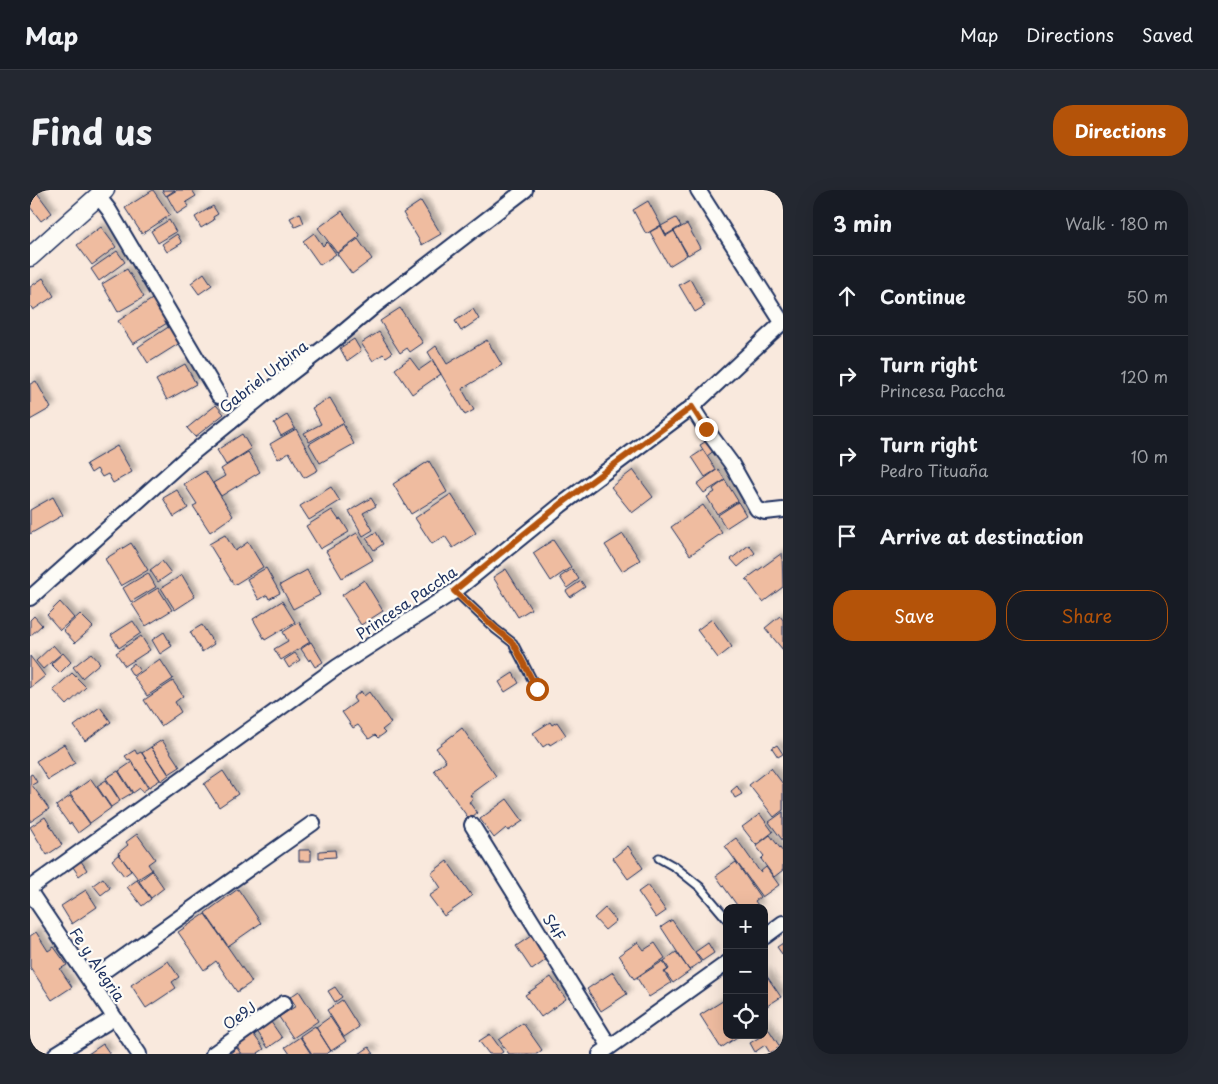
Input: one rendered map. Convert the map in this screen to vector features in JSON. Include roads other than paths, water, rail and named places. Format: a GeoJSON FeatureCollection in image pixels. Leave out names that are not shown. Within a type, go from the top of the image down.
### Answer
{"type":"FeatureCollection","features":[{"type":"Feature","properties":{"kind":"street","name":"Gabriel Urbina"},"geometry":{"type":"LineString","coordinates":[[30,598],[184,460],[377,304],[525,190]]}},
{"type":"Feature","properties":{"kind":"street"},"geometry":{"type":"LineString","coordinates":[[698,190],[783,322]]}},
{"type":"Feature","properties":{"kind":"street"},"geometry":{"type":"LineString","coordinates":[[30,257],[102,193],[109,210],[218,396]]}},
{"type":"Feature","properties":{"kind":"street","name":"Princesa Paccha"},"geometry":{"type":"LineString","coordinates":[[30,888],[337,667],[454,591],[561,504],[692,407],[783,322]]}},
{"type":"Feature","properties":{"kind":"street"},"geometry":{"type":"LineString","coordinates":[[692,407],[731,463],[757,509],[764,512],[783,510]]}},
{"type":"Feature","properties":{"kind":"street"},"geometry":{"type":"LineString","coordinates":[[90,981],[313,823]]}},
{"type":"Feature","properties":{"kind":"street","name":"S4F"},"geometry":{"type":"LineString","coordinates":[[472,825],[605,1050]]}},
{"type":"Feature","properties":{"kind":"street","name":"Fe y Alegria"},"geometry":{"type":"LineString","coordinates":[[30,892],[139,1054]]}},
{"type":"Feature","properties":{"kind":"street"},"geometry":{"type":"LineString","coordinates":[[768,934],[783,923]]}},
{"type":"Feature","properties":{"kind":"street"},"geometry":{"type":"LineString","coordinates":[[605,1050],[723,967]]}},
{"type":"Feature","properties":{"kind":"street","name":"Oe9J"},"geometry":{"type":"LineString","coordinates":[[212,1054],[284,1003]]}},
{"type":"Feature","properties":{"kind":"street"},"geometry":{"type":"LineString","coordinates":[[56,1054],[114,1018]]}},
{"type":"Feature","properties":{"kind":"lane"},"geometry":{"type":"LineString","coordinates":[[454,591],[513,643],[537,689]]}},
{"type":"Feature","properties":{"kind":"lane"},"geometry":{"type":"LineString","coordinates":[[660,858],[700,887],[723,914]]}}]}
